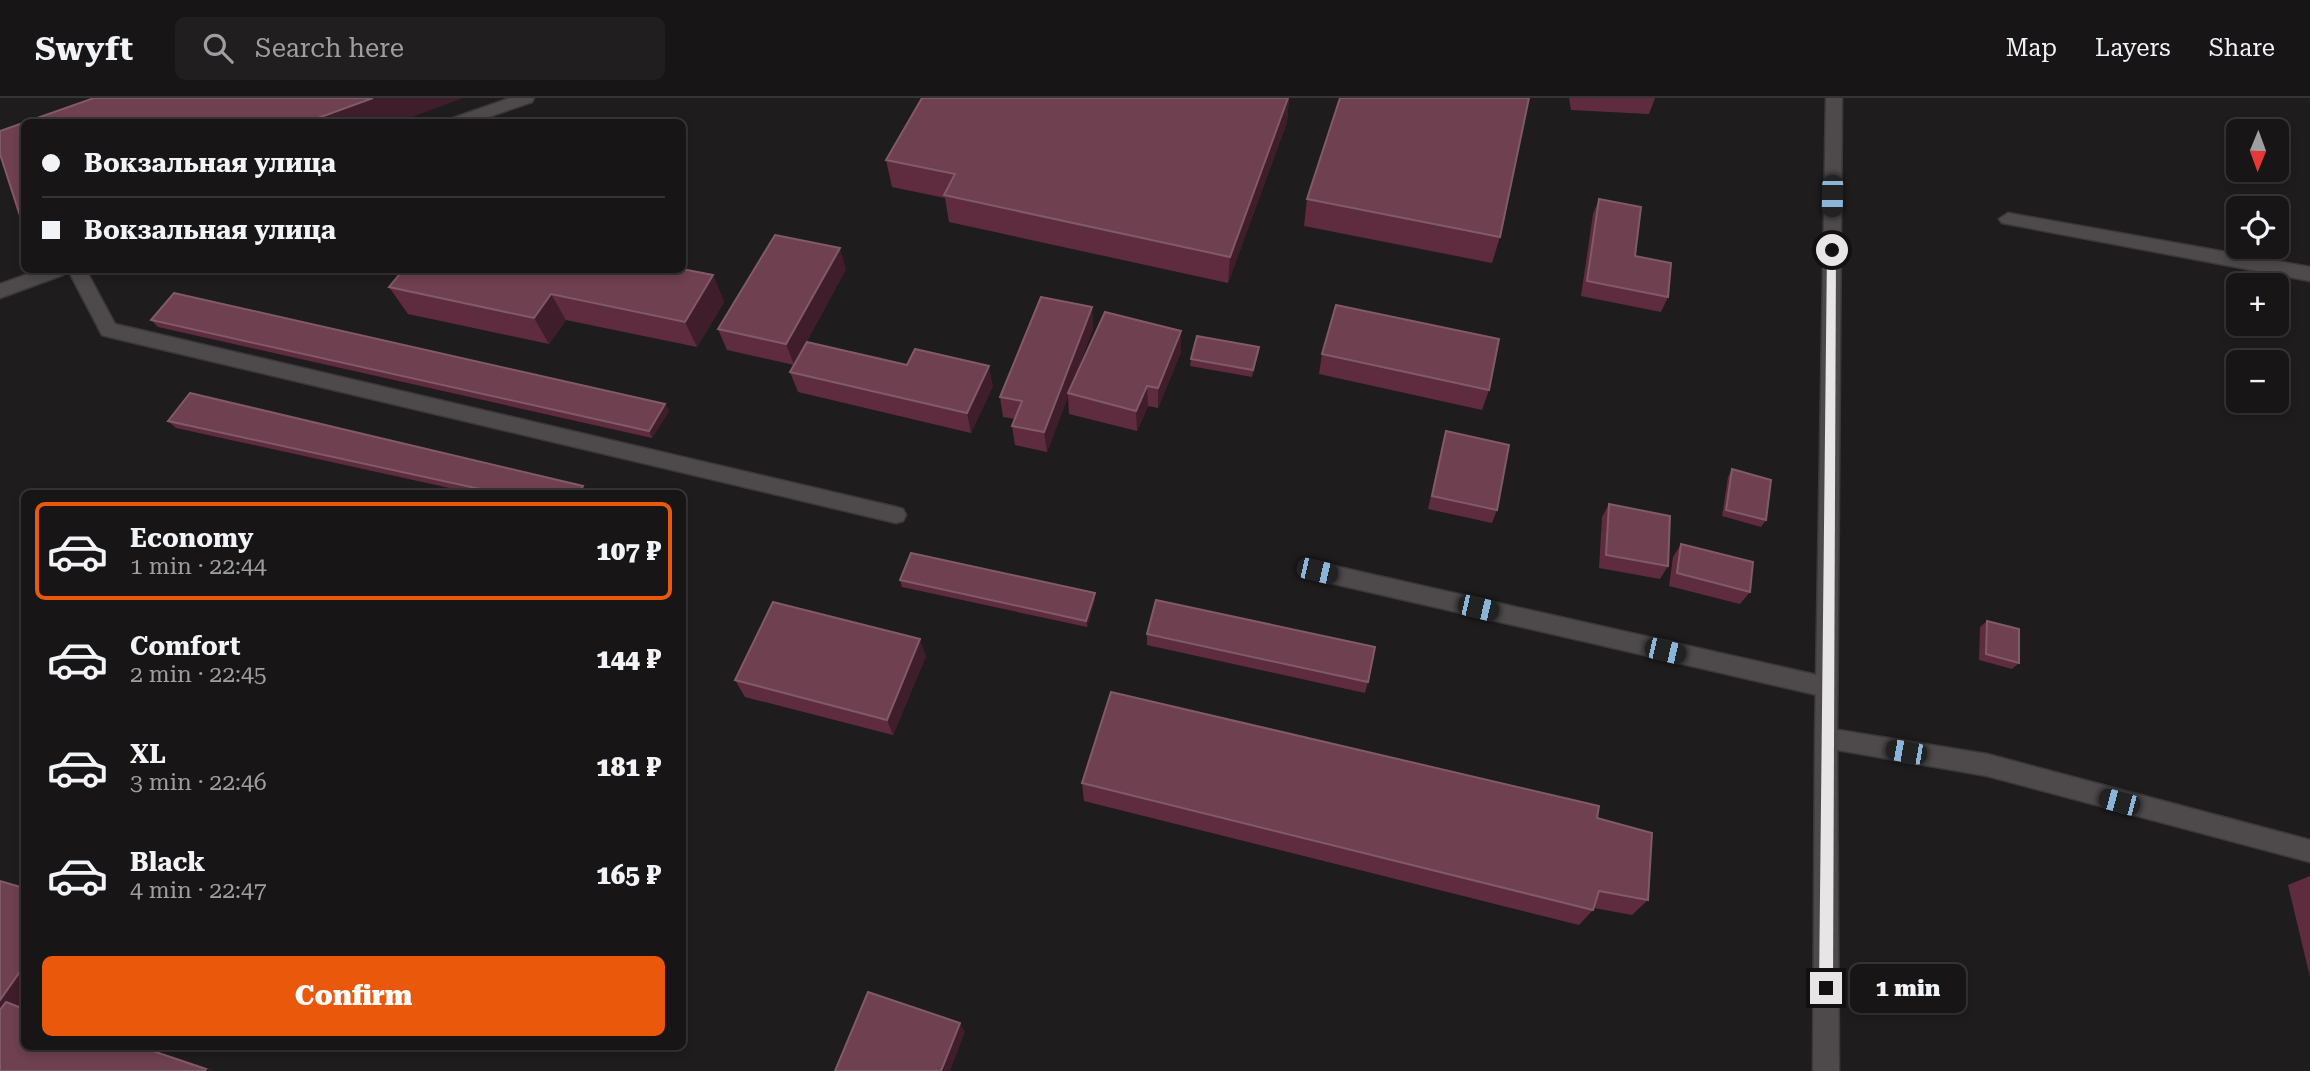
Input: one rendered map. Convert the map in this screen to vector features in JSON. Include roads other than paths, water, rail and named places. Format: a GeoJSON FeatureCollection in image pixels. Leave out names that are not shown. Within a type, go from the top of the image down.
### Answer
{"type":"FeatureCollection","features":[{"type":"Feature","properties":{"kind":"street"},"geometry":{"type":"LineString","coordinates":[[466,119],[526,98]]}},
{"type":"Feature","properties":{"kind":"street"},"geometry":{"type":"LineString","coordinates":[[1826,1071],[1826,687],[1835,98]]}},
{"type":"Feature","properties":{"kind":"street"},"geometry":{"type":"LineString","coordinates":[[2008,219],[2310,274]]}},
{"type":"Feature","properties":{"kind":"street"},"geometry":{"type":"LineString","coordinates":[[0,291],[49,273]]}},
{"type":"Feature","properties":{"kind":"street"},"geometry":{"type":"LineString","coordinates":[[79,273],[109,330],[896,515]]}},
{"type":"Feature","properties":{"kind":"street"},"geometry":{"type":"LineString","coordinates":[[1317,571],[1826,687]]}},
{"type":"Feature","properties":{"kind":"street"},"geometry":{"type":"LineString","coordinates":[[1826,738],[1987,765],[2310,851]]}}]}
